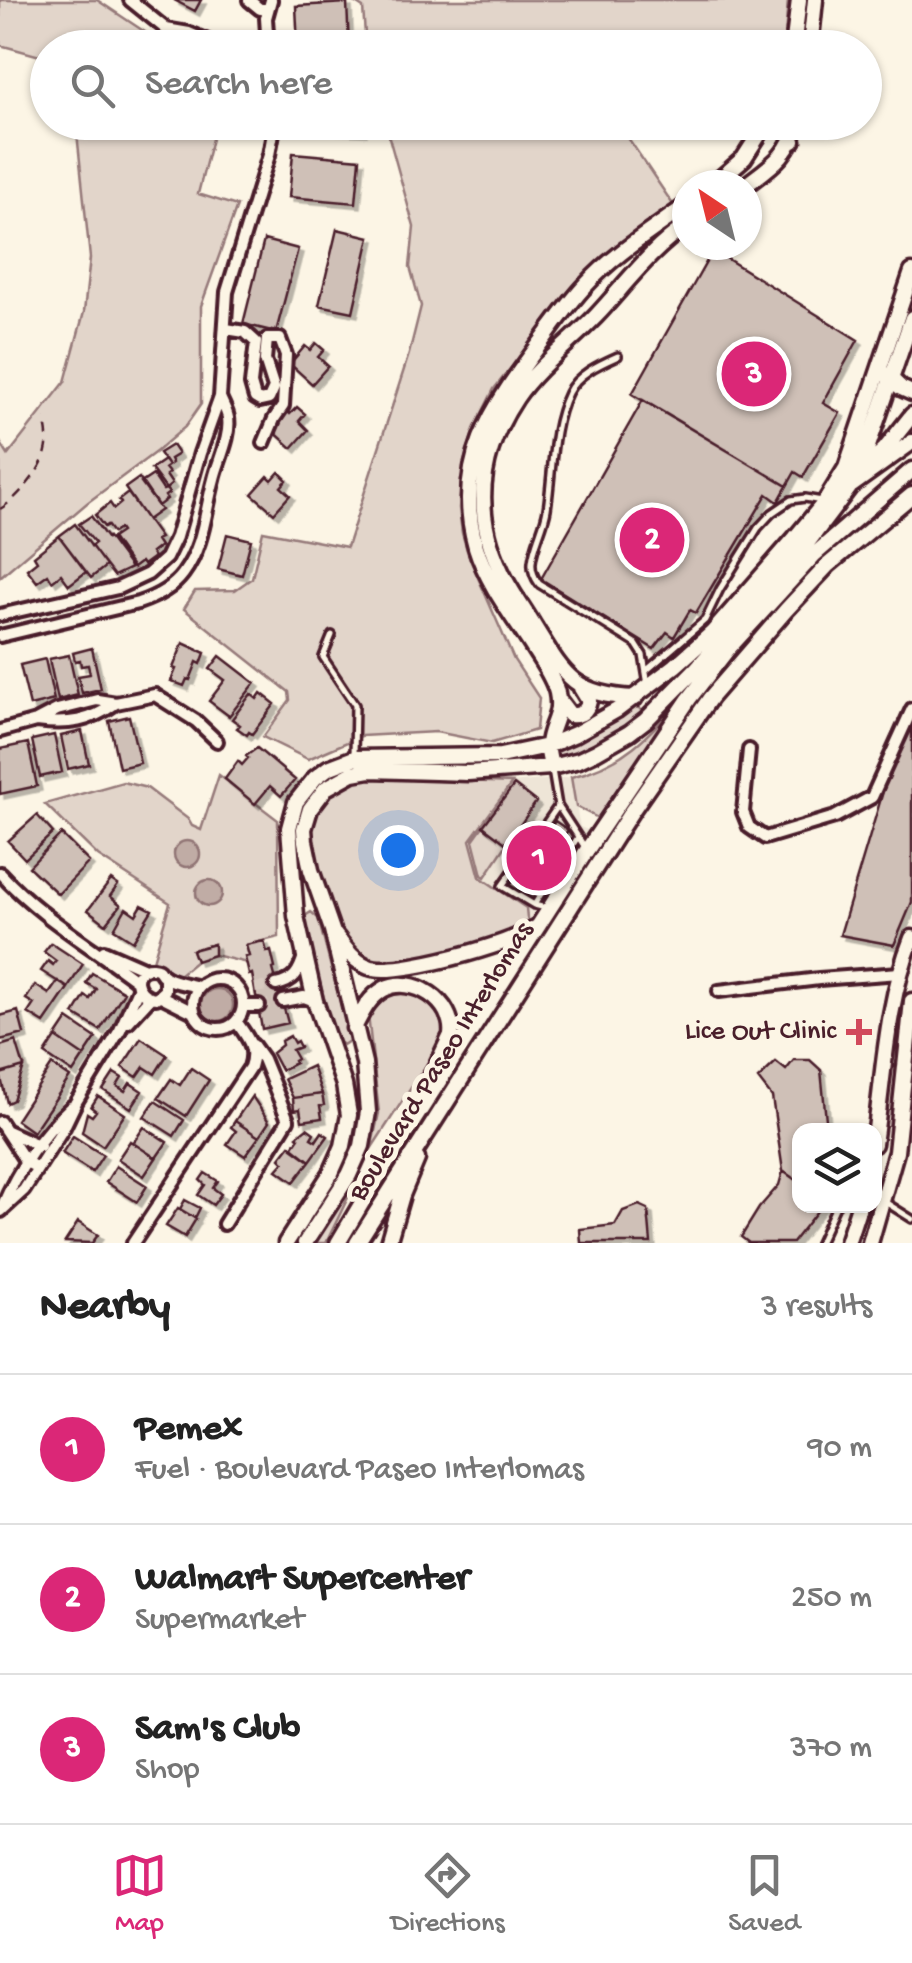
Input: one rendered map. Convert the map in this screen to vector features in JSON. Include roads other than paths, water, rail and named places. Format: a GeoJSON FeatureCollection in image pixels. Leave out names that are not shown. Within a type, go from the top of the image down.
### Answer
{"type":"FeatureCollection","features":[{"type":"Feature","properties":{"kind":"main road"},"geometry":{"type":"LineString","coordinates":[[795,30],[799,0]]}},
{"type":"Feature","properties":{"kind":"main road"},"geometry":{"type":"LineString","coordinates":[[812,30],[816,0]]}},
{"type":"Feature","properties":{"kind":"main road"},"geometry":{"type":"LineString","coordinates":[[730,170],[755,140]]}},
{"type":"Feature","properties":{"kind":"main road"},"geometry":{"type":"LineString","coordinates":[[762,172],[786,153],[793,141]]}},
{"type":"Feature","properties":{"kind":"main road"},"geometry":{"type":"LineString","coordinates":[[672,216],[586,284],[502,394],[484,427],[475,455],[470,481],[476,546],[490,579],[570,716],[581,714],[590,701],[556,662],[501,572],[490,543],[482,482],[488,454],[517,396],[648,256],[672,237]]}},
{"type":"Feature","properties":{"kind":"main road"},"geometry":{"type":"LineString","coordinates":[[286,1243],[331,1173],[343,1146],[349,1115],[344,1085],[314,1001],[296,916],[289,828],[296,802],[328,768],[354,758],[500,756],[547,746],[575,734],[642,693],[712,633],[825,502],[846,468],[912,272]]}},
{"type":"Feature","properties":{"kind":"main road"},"geometry":{"type":"LineString","coordinates":[[574,300],[580,314],[594,318]]}},
{"type":"Feature","properties":{"kind":"main road"},"geometry":{"type":"LineString","coordinates":[[305,1243],[349,1175],[362,1146],[368,1112],[367,1080],[304,829],[310,809],[326,788],[352,773],[551,767],[579,760],[646,720],[804,546],[849,488],[912,318]]}},
{"type":"Feature","properties":{"kind":"main road"},"geometry":{"type":"LineString","coordinates":[[878,367],[912,393]]}},
{"type":"Feature","properties":{"kind":"main road"},"geometry":{"type":"LineString","coordinates":[[825,502],[849,488],[891,451],[912,415]]}},
{"type":"Feature","properties":{"kind":"main road"},"geometry":{"type":"LineString","coordinates":[[872,430],[891,451]]}},
{"type":"Feature","properties":{"kind":"main road"},"geometry":{"type":"LineString","coordinates":[[857,474],[912,442]]}},
{"type":"Feature","properties":{"kind":"main road","name":"Boulevard Paseo Interlomas"},"geometry":{"type":"LineString","coordinates":[[338,1243],[546,917],[582,844],[662,736],[728,648],[814,555],[912,470]]}},
{"type":"Feature","properties":{"kind":"main road","name":"Boulevard Paseo Interlomas"},"geometry":{"type":"LineString","coordinates":[[357,1243],[631,812],[710,698],[828,565],[912,494]]}},
{"type":"Feature","properties":{"kind":"main road"},"geometry":{"type":"LineString","coordinates":[[577,684],[598,694],[642,693]]}},
{"type":"Feature","properties":{"kind":"main road"},"geometry":{"type":"LineString","coordinates":[[642,693],[652,712]]}},
{"type":"Feature","properties":{"kind":"main road"},"geometry":{"type":"LineString","coordinates":[[551,767],[547,746],[558,699]]}},
{"type":"Feature","properties":{"kind":"main road"},"geometry":{"type":"LineString","coordinates":[[296,909],[309,900],[318,900],[323,905]]}},
{"type":"Feature","properties":{"kind":"main road"},"geometry":{"type":"LineString","coordinates":[[332,930],[355,959],[370,968],[390,970],[497,946],[516,939],[546,917]]}},
{"type":"Feature","properties":{"kind":"main road"},"geometry":{"type":"LineString","coordinates":[[877,1123],[893,1004],[912,938]]}},
{"type":"Feature","properties":{"kind":"main road"},"geometry":{"type":"LineString","coordinates":[[354,1028],[371,999],[393,986],[418,987],[433,996],[448,1016],[451,1035],[398,1145]]}},
{"type":"Feature","properties":{"kind":"main road"},"geometry":{"type":"LineString","coordinates":[[882,1179],[896,1152],[912,1002]]}},
{"type":"Feature","properties":{"kind":"main road"},"geometry":{"type":"LineString","coordinates":[[332,1053],[359,1047]]}},
{"type":"Feature","properties":{"kind":"main road"},"geometry":{"type":"LineString","coordinates":[[388,1243],[402,1194],[434,1120]]}},
{"type":"Feature","properties":{"kind":"main road"},"geometry":{"type":"LineString","coordinates":[[848,1243],[858,1213]]}},
{"type":"Feature","properties":{"kind":"main road"},"geometry":{"type":"LineString","coordinates":[[870,1243],[879,1213]]}},
{"type":"Feature","properties":{"kind":"street"},"geometry":{"type":"LineString","coordinates":[[130,0],[172,30]]}},
{"type":"Feature","properties":{"kind":"street"},"geometry":{"type":"LineString","coordinates":[[248,0],[260,9],[269,4]]}},
{"type":"Feature","properties":{"kind":"street"},"geometry":{"type":"LineString","coordinates":[[267,30],[269,4]]}},
{"type":"Feature","properties":{"kind":"street"},"geometry":{"type":"LineString","coordinates":[[0,615],[136,581],[159,566],[176,537],[220,396],[227,292],[273,140]]}},
{"type":"Feature","properties":{"kind":"street"},"geometry":{"type":"LineString","coordinates":[[226,329],[245,332],[256,342],[252,377],[254,398],[260,402],[273,394],[274,388],[265,360],[268,339],[280,339],[286,355],[283,406],[264,443]]}},
{"type":"Feature","properties":{"kind":"street"},"geometry":{"type":"LineString","coordinates":[[252,377],[270,374]]}},
{"type":"Feature","properties":{"kind":"street"},"geometry":{"type":"LineString","coordinates":[[0,636],[138,602],[156,596],[182,576],[202,534],[226,435],[228,419],[220,396]]}},
{"type":"Feature","properties":{"kind":"street"},"geometry":{"type":"LineString","coordinates":[[0,731],[97,700],[116,703],[156,696],[196,721],[218,741]]}},
{"type":"Feature","properties":{"kind":"street"},"geometry":{"type":"LineString","coordinates":[[749,750],[743,812],[749,827],[765,838],[835,817],[872,797],[912,709]]}},
{"type":"Feature","properties":{"kind":"street"},"geometry":{"type":"LineString","coordinates":[[0,873],[42,913],[89,944],[138,985],[143,995],[194,1012]]}},
{"type":"Feature","properties":{"kind":"street"},"geometry":{"type":"LineString","coordinates":[[89,944],[198,987]]}},
{"type":"Feature","properties":{"kind":"street"},"geometry":{"type":"LineString","coordinates":[[276,984],[290,981],[299,973],[304,956]]}},
{"type":"Feature","properties":{"kind":"street"},"geometry":{"type":"LineString","coordinates":[[0,1212],[13,1182],[64,1127],[120,1030],[145,969]]}},
{"type":"Feature","properties":{"kind":"street"},"geometry":{"type":"LineString","coordinates":[[719,991],[900,972]]}},
{"type":"Feature","properties":{"kind":"street"},"geometry":{"type":"LineString","coordinates":[[120,1030],[165,990],[166,977]]}},
{"type":"Feature","properties":{"kind":"street"},"geometry":{"type":"LineString","coordinates":[[237,987],[243,1006],[236,1021],[223,1028],[208,1028],[197,1018],[192,999],[198,987],[208,980],[221,978],[237,987],[255,988]]}},
{"type":"Feature","properties":{"kind":"street"},"geometry":{"type":"LineString","coordinates":[[283,1001],[304,997],[314,1001]]}},
{"type":"Feature","properties":{"kind":"street"},"geometry":{"type":"LineString","coordinates":[[243,1006],[259,1006]]}},
{"type":"Feature","properties":{"kind":"street"},"geometry":{"type":"LineString","coordinates":[[224,1224],[288,1120],[263,1058],[236,1021]]}},
{"type":"Feature","properties":{"kind":"street"},"geometry":{"type":"LineString","coordinates":[[133,1243],[250,1067],[254,1057],[252,1044]]}},
{"type":"Feature","properties":{"kind":"street"},"geometry":{"type":"LineString","coordinates":[[2,1126],[43,1148]]}},
{"type":"Feature","properties":{"kind":"street"},"geometry":{"type":"LineString","coordinates":[[2,1126],[32,1165]]}},
{"type":"Feature","properties":{"kind":"lane"},"geometry":{"type":"LineString","coordinates":[[618,356],[586,373],[569,391],[554,452],[546,514],[531,565],[538,584],[636,644],[645,672],[642,693]]}},
{"type":"Feature","properties":{"kind":"lane"},"geometry":{"type":"LineString","coordinates":[[645,672],[705,620],[758,528],[772,513],[791,500],[825,502]]}},
{"type":"Feature","properties":{"kind":"lane"},"geometry":{"type":"LineString","coordinates":[[332,635],[322,657],[356,705],[354,758]]}},
{"type":"Feature","properties":{"kind":"lane"},"geometry":{"type":"LineString","coordinates":[[534,904],[582,844],[558,806],[551,767]]}},
{"type":"Feature","properties":{"kind":"lane"},"geometry":{"type":"LineString","coordinates":[[546,917],[534,904],[502,886],[558,806]]}},
{"type":"Feature","properties":{"kind":"lane"},"geometry":{"type":"LineString","coordinates":[[882,1201],[912,1219]]}},
{"type":"Feature","properties":{"kind":"lane"},"geometry":{"type":"LineString","coordinates":[[819,1243],[833,1213]]}},
{"type":"Feature","properties":{"kind":"tunnel"},"geometry":{"type":"LineString","coordinates":[[255,988],[276,985]]}},
{"type":"Feature","properties":{"kind":"tunnel"},"geometry":{"type":"LineString","coordinates":[[259,1006],[283,1001]]}},
{"type":"Feature","properties":{"kind":"place","name":"Sam's Club"},"geometry":{"type":"Point","coordinates":[754,374]}},
{"type":"Feature","properties":{"kind":"place","name":"Walmart Supercenter"},"geometry":{"type":"Point","coordinates":[652,540]}},
{"type":"Feature","properties":{"kind":"place","name":"Pemex"},"geometry":{"type":"Point","coordinates":[539,858]}},
{"type":"Feature","properties":{"kind":"place","name":"Lice Out Clinic"},"geometry":{"type":"Point","coordinates":[859,1032]}}]}
